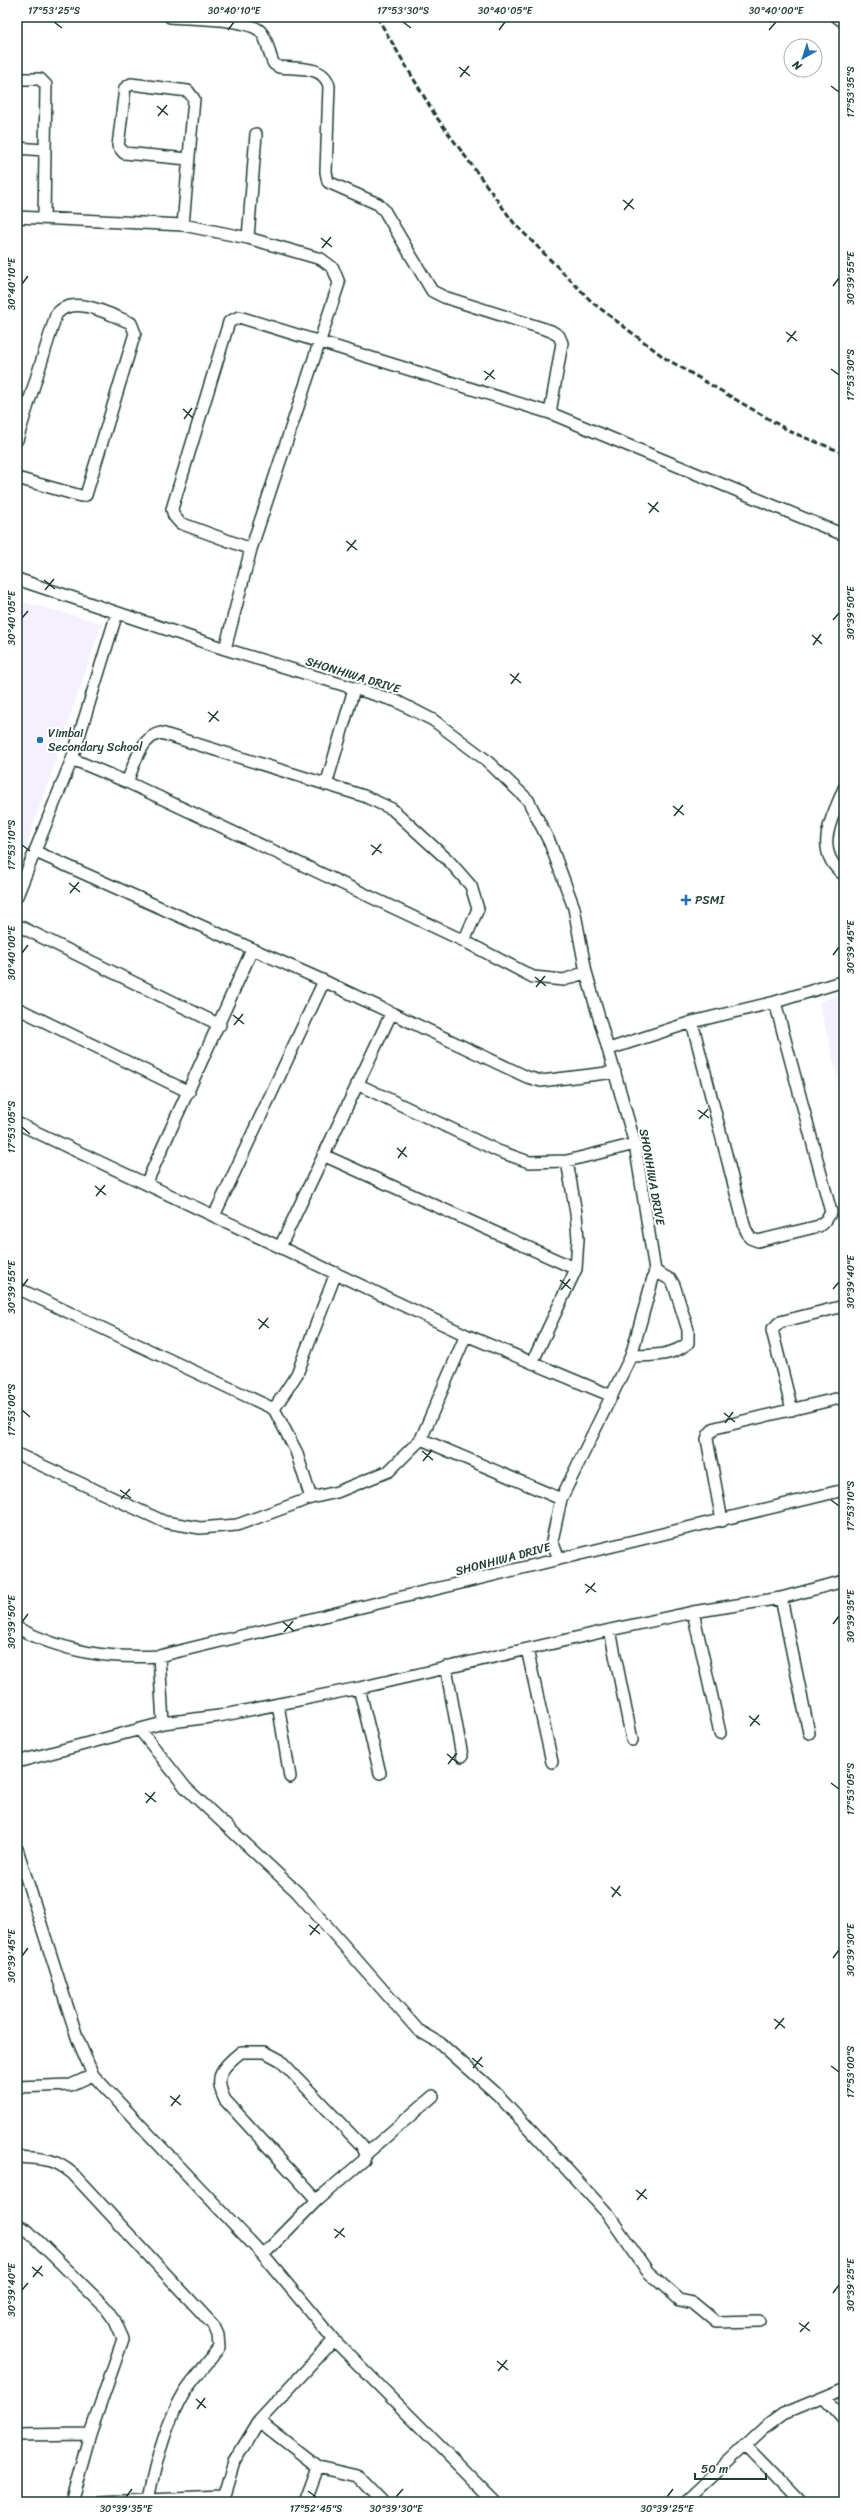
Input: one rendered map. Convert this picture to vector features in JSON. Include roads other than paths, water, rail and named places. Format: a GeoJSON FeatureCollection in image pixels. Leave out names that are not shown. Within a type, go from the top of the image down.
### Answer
{"type":"FeatureCollection","features":[{"type":"Feature","properties":{"kind":"street"},"geometry":{"type":"LineString","coordinates":[[170,17],[249,24],[261,31],[266,39],[274,64],[279,67],[318,71],[327,79],[329,86],[326,172],[328,182],[378,204],[384,210],[432,291],[444,297],[551,331],[559,336],[562,343],[550,413]]}},
{"type":"Feature","properties":{"kind":"street"},"geometry":{"type":"LineString","coordinates":[[837,17],[844,22]]}},
{"type":"Feature","properties":{"kind":"street"},"geometry":{"type":"LineString","coordinates":[[17,79],[40,79],[46,85],[44,218]]}},
{"type":"Feature","properties":{"kind":"street"},"geometry":{"type":"LineString","coordinates":[[183,225],[194,99],[192,94],[188,91],[131,84],[125,88],[118,146],[120,150],[124,153],[188,159]]}},
{"type":"Feature","properties":{"kind":"street"},"geometry":{"type":"LineString","coordinates":[[248,238],[256,134]]}},
{"type":"Feature","properties":{"kind":"street"},"geometry":{"type":"LineString","coordinates":[[17,148],[44,150]]}},
{"type":"Feature","properties":{"kind":"street"},"geometry":{"type":"LineString","coordinates":[[17,217],[183,225],[248,238],[321,258],[333,268],[339,283],[319,340],[252,549],[225,649]]}},
{"type":"Feature","properties":{"kind":"street"},"geometry":{"type":"LineString","coordinates":[[17,440],[56,315],[61,308],[69,304],[88,307],[131,323],[135,334],[86,495],[81,496],[17,478]]}},
{"type":"Feature","properties":{"kind":"street"},"geometry":{"type":"LineString","coordinates":[[252,549],[180,523],[174,516],[172,509],[229,322],[239,317],[319,340],[550,413],[844,535]]}},
{"type":"Feature","properties":{"kind":"street","name":"SHONHIWA DRIVE"},"geometry":{"type":"LineString","coordinates":[[17,579],[225,649],[396,701],[433,720],[486,760],[528,800],[550,842],[574,908],[586,972],[610,1048],[615,1072],[635,1144],[655,1271],[631,1356],[561,1499],[552,1541],[559,1559],[159,1656],[104,1656],[73,1650],[47,1643],[17,1628]]}},
{"type":"Feature","properties":{"kind":"street"},"geometry":{"type":"LineString","coordinates":[[17,896],[36,852],[72,759],[117,613]]}},
{"type":"Feature","properties":{"kind":"street"},"geometry":{"type":"LineString","coordinates":[[326,784],[354,689]]}},
{"type":"Feature","properties":{"kind":"street"},"geometry":{"type":"LineString","coordinates":[[127,782],[146,740],[153,734],[161,733],[364,796],[392,809],[464,877],[471,886],[478,909],[464,941]]}},
{"type":"Feature","properties":{"kind":"street"},"geometry":{"type":"LineString","coordinates":[[72,759],[127,782],[464,941],[533,977],[564,980],[586,972]]}},
{"type":"Feature","properties":{"kind":"street"},"geometry":{"type":"LineString","coordinates":[[844,788],[826,837],[830,861],[844,875]]}},
{"type":"Feature","properties":{"kind":"street"},"geometry":{"type":"LineString","coordinates":[[36,852],[324,981],[527,1077],[541,1081],[615,1072]]}},
{"type":"Feature","properties":{"kind":"street"},"geometry":{"type":"LineString","coordinates":[[17,925],[220,1025]]}},
{"type":"Feature","properties":{"kind":"street"},"geometry":{"type":"LineString","coordinates":[[146,1184],[220,1025],[252,950]]}},
{"type":"Feature","properties":{"kind":"street"},"geometry":{"type":"LineString","coordinates":[[214,1216],[324,981]]}},
{"type":"Feature","properties":{"kind":"street"},"geometry":{"type":"LineString","coordinates":[[610,1048],[692,1022],[775,1002],[844,981]]}},
{"type":"Feature","properties":{"kind":"street"},"geometry":{"type":"LineString","coordinates":[[692,1022],[745,1228],[750,1238],[758,1241],[819,1226],[826,1220],[831,1212],[775,1002]]}},
{"type":"Feature","properties":{"kind":"street"},"geometry":{"type":"LineString","coordinates":[[17,1008],[189,1092]]}},
{"type":"Feature","properties":{"kind":"street"},"geometry":{"type":"LineString","coordinates":[[280,1247],[391,1014]]}},
{"type":"Feature","properties":{"kind":"street"},"geometry":{"type":"LineString","coordinates":[[357,1084],[498,1151],[529,1162],[567,1161],[635,1144]]}},
{"type":"Feature","properties":{"kind":"street"},"geometry":{"type":"LineString","coordinates":[[17,1123],[466,1335],[612,1396]]}},
{"type":"Feature","properties":{"kind":"street"},"geometry":{"type":"LineString","coordinates":[[323,1154],[576,1269]]}},
{"type":"Feature","properties":{"kind":"street"},"geometry":{"type":"LineString","coordinates":[[532,1363],[576,1269],[578,1239],[576,1213],[567,1161]]}},
{"type":"Feature","properties":{"kind":"street"},"geometry":{"type":"LineString","coordinates":[[631,1356],[661,1355],[681,1349],[688,1343],[688,1330],[674,1285],[671,1280],[655,1271]]}},
{"type":"Feature","properties":{"kind":"street"},"geometry":{"type":"LineString","coordinates":[[274,1409],[297,1374],[336,1273]]}},
{"type":"Feature","properties":{"kind":"street"},"geometry":{"type":"LineString","coordinates":[[17,1288],[274,1409],[296,1451],[311,1498]]}},
{"type":"Feature","properties":{"kind":"street"},"geometry":{"type":"LineString","coordinates":[[792,1410],[772,1330],[780,1322],[844,1306]]}},
{"type":"Feature","properties":{"kind":"street"},"geometry":{"type":"LineString","coordinates":[[17,1454],[165,1522],[200,1528],[237,1525],[311,1498],[337,1492],[388,1471],[421,1439],[466,1335]]}},
{"type":"Feature","properties":{"kind":"street"},"geometry":{"type":"LineString","coordinates":[[722,1521],[707,1439],[709,1434],[715,1428],[844,1397]]}},
{"type":"Feature","properties":{"kind":"street"},"geometry":{"type":"LineString","coordinates":[[421,1439],[561,1499]]}},
{"type":"Feature","properties":{"kind":"street"},"geometry":{"type":"LineString","coordinates":[[559,1559],[722,1521],[844,1490]]}},
{"type":"Feature","properties":{"kind":"street"},"geometry":{"type":"LineString","coordinates":[[17,1762],[163,1724],[359,1688],[693,1612],[781,1598],[844,1581]]}},
{"type":"Feature","properties":{"kind":"street"},"geometry":{"type":"LineString","coordinates":[[781,1598],[809,1733]]}},
{"type":"Feature","properties":{"kind":"street"},"geometry":{"type":"LineString","coordinates":[[693,1612],[720,1733]]}},
{"type":"Feature","properties":{"kind":"street"},"geometry":{"type":"LineString","coordinates":[[610,1630],[632,1740]]}},
{"type":"Feature","properties":{"kind":"street"},"geometry":{"type":"LineString","coordinates":[[527,1649],[552,1762]]}},
{"type":"Feature","properties":{"kind":"street"},"geometry":{"type":"LineString","coordinates":[[159,1656],[163,1724]]}},
{"type":"Feature","properties":{"kind":"street"},"geometry":{"type":"LineString","coordinates":[[446,1667],[462,1756]]}},
{"type":"Feature","properties":{"kind":"street"},"geometry":{"type":"LineString","coordinates":[[359,1688],[380,1773]]}},
{"type":"Feature","properties":{"kind":"street"},"geometry":{"type":"LineString","coordinates":[[278,1704],[290,1777]]}},
{"type":"Feature","properties":{"kind":"street"},"geometry":{"type":"LineString","coordinates":[[140,1730],[186,1788],[297,1892],[418,2030],[440,2043],[498,2095],[607,2212],[648,2272],[680,2300],[693,2303],[716,2322],[759,2321]]}},
{"type":"Feature","properties":{"kind":"street"},"geometry":{"type":"LineString","coordinates":[[17,1849],[78,2040],[92,2074],[263,2255],[334,2340],[493,2502]]}},
{"type":"Feature","properties":{"kind":"street"},"geometry":{"type":"LineString","coordinates":[[318,2200],[225,2100],[219,2087],[225,2064],[241,2052],[265,2052],[280,2060],[362,2146],[366,2154]]}},
{"type":"Feature","properties":{"kind":"street"},"geometry":{"type":"LineString","coordinates":[[17,2087],[71,2086],[92,2074]]}},
{"type":"Feature","properties":{"kind":"street"},"geometry":{"type":"LineString","coordinates":[[263,2255],[318,2200],[364,2160],[366,2154],[433,2096]]}},
{"type":"Feature","properties":{"kind":"street"},"geometry":{"type":"LineString","coordinates":[[17,2157],[49,2159],[61,2163],[73,2174],[214,2326],[218,2335],[219,2347],[184,2394],[163,2441],[154,2467],[148,2500]]}},
{"type":"Feature","properties":{"kind":"street"},"geometry":{"type":"LineString","coordinates":[[17,2225],[28,2231],[105,2307],[115,2321],[123,2339],[90,2434],[71,2502]]}},
{"type":"Feature","properties":{"kind":"street"},"geometry":{"type":"LineString","coordinates":[[99,2502],[222,2499],[234,2462],[259,2421],[334,2340]]}},
{"type":"Feature","properties":{"kind":"street"},"geometry":{"type":"LineString","coordinates":[[685,2502],[764,2428],[783,2414],[824,2398],[844,2388]]}},
{"type":"Feature","properties":{"kind":"street"},"geometry":{"type":"LineString","coordinates":[[824,2398],[844,2420]]}},
{"type":"Feature","properties":{"kind":"street"},"geometry":{"type":"LineString","coordinates":[[259,2421],[318,2467],[357,2476],[382,2502]]}},
{"type":"Feature","properties":{"kind":"street"},"geometry":{"type":"LineString","coordinates":[[17,2435],[90,2434]]}},
{"type":"Feature","properties":{"kind":"street"},"geometry":{"type":"LineString","coordinates":[[746,2446],[797,2501]]}},
{"type":"Feature","properties":{"kind":"street"},"geometry":{"type":"LineString","coordinates":[[305,2502],[318,2467]]}},
{"type":"Feature","properties":{"kind":"railway"},"geometry":{"type":"LineString","coordinates":[[377,17],[435,115],[514,223],[593,303],[665,358],[791,432],[844,453]]}},
{"type":"Feature","properties":{"kind":"place","name":"Vimbai Secondary School"},"geometry":{"type":"Point","coordinates":[40,740]}},
{"type":"Feature","properties":{"kind":"place","name":"PSMI"},"geometry":{"type":"Point","coordinates":[686,900]}}]}
